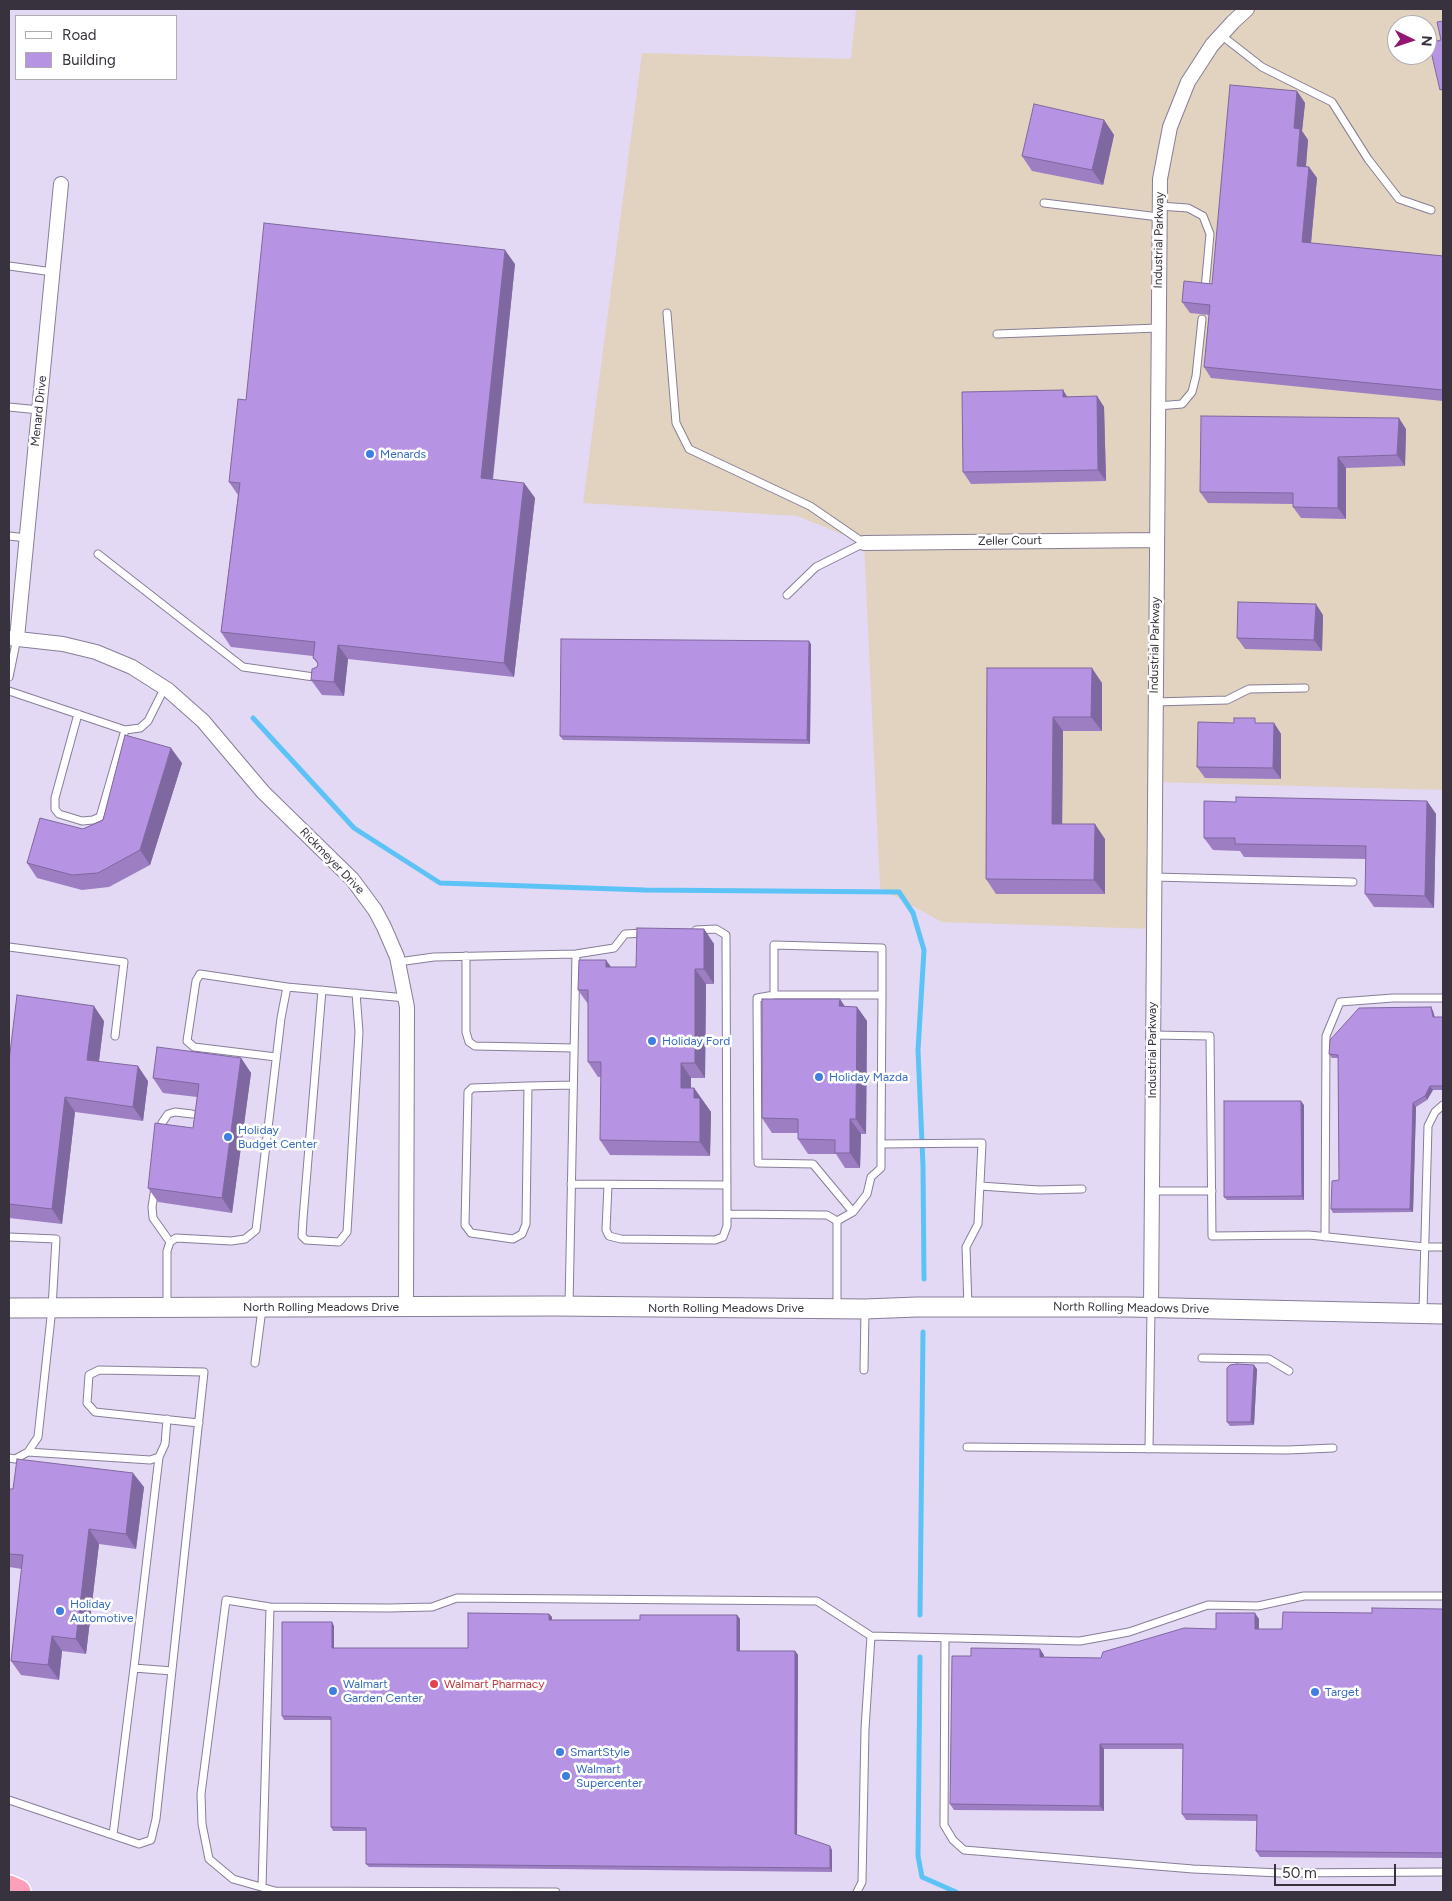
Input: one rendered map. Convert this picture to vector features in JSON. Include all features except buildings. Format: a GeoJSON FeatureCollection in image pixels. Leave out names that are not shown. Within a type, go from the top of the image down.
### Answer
{"type":"FeatureCollection","features":[{"type":"Feature","properties":{"kind":"highway"},"geometry":{"type":"LineString","coordinates":[[9,1888],[18,1892]]}},
{"type":"Feature","properties":{"kind":"main road","name":"North Rolling Meadows Drive"},"geometry":{"type":"LineString","coordinates":[[9,1308],[569,1306],[865,1309],[1151,1307],[1443,1314]]}},
{"type":"Feature","properties":{"kind":"street","name":"Industrial Parkway"},"geometry":{"type":"LineString","coordinates":[[1151,1307],[1159,212],[1163,157],[1174,115],[1195,71],[1221,35],[1247,9]]}},
{"type":"Feature","properties":{"kind":"street","name":"Menard Drive"},"geometry":{"type":"LineString","coordinates":[[13,638],[27,538],[61,184]]}},
{"type":"Feature","properties":{"kind":"street","name":"Zeller Court"},"geometry":{"type":"LineString","coordinates":[[864,543],[1156,540]]}},
{"type":"Feature","properties":{"kind":"street","name":"Rickmeyer Drive"},"geometry":{"type":"LineString","coordinates":[[13,638],[63,644],[96,652],[132,667],[165,687],[199,717],[256,785],[357,885],[384,927],[398,962],[406,998],[408,1036],[406,1306]]}},
{"type":"Feature","properties":{"kind":"lane"},"geometry":{"type":"LineString","coordinates":[[1221,35],[1262,67],[1332,102],[1368,159],[1399,199],[1431,210]]}},
{"type":"Feature","properties":{"kind":"lane"},"geometry":{"type":"LineString","coordinates":[[1044,203],[1159,212],[1188,208],[1203,216],[1210,234],[1205,288]]}},
{"type":"Feature","properties":{"kind":"lane"},"geometry":{"type":"LineString","coordinates":[[9,266],[53,272]]}},
{"type":"Feature","properties":{"kind":"lane"},"geometry":{"type":"LineString","coordinates":[[667,313],[676,422],[689,449],[810,506],[864,543],[816,567],[787,594]]}},
{"type":"Feature","properties":{"kind":"lane"},"geometry":{"type":"LineString","coordinates":[[1157,406],[1182,404],[1192,392],[1196,376],[1202,319]]}},
{"type":"Feature","properties":{"kind":"lane"},"geometry":{"type":"LineString","coordinates":[[997,334],[1158,328]]}},
{"type":"Feature","properties":{"kind":"lane"},"geometry":{"type":"LineString","coordinates":[[9,407],[39,410]]}},
{"type":"Feature","properties":{"kind":"lane"},"geometry":{"type":"LineString","coordinates":[[9,536],[27,538]]}},
{"type":"Feature","properties":{"kind":"lane"},"geometry":{"type":"LineString","coordinates":[[98,554],[243,667],[323,678]]}},
{"type":"Feature","properties":{"kind":"lane"},"geometry":{"type":"LineString","coordinates":[[9,677],[13,638]]}},
{"type":"Feature","properties":{"kind":"lane"},"geometry":{"type":"LineString","coordinates":[[9,691],[125,730],[140,728],[148,721],[165,687]]}},
{"type":"Feature","properties":{"kind":"lane"},"geometry":{"type":"LineString","coordinates":[[1155,702],[1227,700],[1249,689],[1305,688]]}},
{"type":"Feature","properties":{"kind":"lane"},"geometry":{"type":"LineString","coordinates":[[78,714],[55,798],[55,809],[58,814],[82,821],[100,817],[125,730]]}},
{"type":"Feature","properties":{"kind":"lane"},"geometry":{"type":"LineString","coordinates":[[1153,877],[1353,882]]}},
{"type":"Feature","properties":{"kind":"lane"},"geometry":{"type":"LineString","coordinates":[[608,1185],[606,1230],[609,1236],[621,1239],[715,1240],[723,1237],[727,1226],[726,935],[716,929],[688,931]]}},
{"type":"Feature","properties":{"kind":"lane"},"geometry":{"type":"LineString","coordinates":[[398,962],[434,957],[576,954],[614,948],[625,934],[652,932]]}},
{"type":"Feature","properties":{"kind":"lane"},"geometry":{"type":"LineString","coordinates":[[774,995],[774,945],[882,948],[882,1168],[871,1178],[867,1194],[853,1212],[837,1221]]}},
{"type":"Feature","properties":{"kind":"lane"},"geometry":{"type":"LineString","coordinates":[[9,948],[124,962],[115,1036]]}},
{"type":"Feature","properties":{"kind":"lane"},"geometry":{"type":"LineString","coordinates":[[569,1306],[576,954]]}},
{"type":"Feature","properties":{"kind":"lane"},"geometry":{"type":"LineString","coordinates":[[466,956],[466,1032],[469,1042],[475,1046],[574,1048]]}},
{"type":"Feature","properties":{"kind":"lane"},"geometry":{"type":"LineString","coordinates":[[276,1056],[194,1047],[187,1041],[196,981],[200,974],[287,987],[406,998]]}},
{"type":"Feature","properties":{"kind":"lane"},"geometry":{"type":"LineString","coordinates":[[167,1307],[167,1250],[170,1242],[176,1238],[231,1241],[245,1239],[256,1230],[276,1056],[287,987]]}},
{"type":"Feature","properties":{"kind":"lane"},"geometry":{"type":"LineString","coordinates":[[322,990],[303,1219],[302,1236],[306,1240],[339,1242],[347,1232],[360,1032],[356,993]]}},
{"type":"Feature","properties":{"kind":"lane"},"geometry":{"type":"LineString","coordinates":[[853,1212],[813,1164],[758,1163],[757,998],[774,995],[882,995]]}},
{"type":"Feature","properties":{"kind":"lane"},"geometry":{"type":"LineString","coordinates":[[1325,1237],[1326,1036],[1340,1002],[1393,998],[1443,998]]}},
{"type":"Feature","properties":{"kind":"lane"},"geometry":{"type":"LineString","coordinates":[[1152,1035],[1210,1036],[1212,1236],[1309,1235],[1425,1247],[1443,1247]]}},
{"type":"Feature","properties":{"kind":"lane"},"geometry":{"type":"LineString","coordinates":[[528,1086],[526,1224],[522,1234],[513,1239],[471,1233],[465,1226],[468,1092],[472,1088],[528,1086],[573,1085]]}},
{"type":"Feature","properties":{"kind":"lane"},"geometry":{"type":"LineString","coordinates":[[1423,1314],[1428,1126],[1434,1112],[1443,1105]]}},
{"type":"Feature","properties":{"kind":"lane"},"geometry":{"type":"LineString","coordinates":[[160,1141],[162,1123],[168,1114],[175,1112],[192,1114]]}},
{"type":"Feature","properties":{"kind":"lane"},"geometry":{"type":"LineString","coordinates":[[881,1144],[982,1143],[978,1224],[966,1247],[968,1307]]}},
{"type":"Feature","properties":{"kind":"lane"},"geometry":{"type":"LineString","coordinates":[[156,1179],[152,1207],[153,1218],[170,1242]]}},
{"type":"Feature","properties":{"kind":"lane"},"geometry":{"type":"LineString","coordinates":[[571,1184],[727,1186]]}},
{"type":"Feature","properties":{"kind":"lane"},"geometry":{"type":"LineString","coordinates":[[980,1186],[1039,1190],[1082,1189]]}},
{"type":"Feature","properties":{"kind":"lane"},"geometry":{"type":"LineString","coordinates":[[1151,1191],[1212,1191]]}},
{"type":"Feature","properties":{"kind":"lane"},"geometry":{"type":"LineString","coordinates":[[727,1214],[827,1215],[837,1221]]}},
{"type":"Feature","properties":{"kind":"lane"},"geometry":{"type":"LineString","coordinates":[[837,1221],[837,1308]]}},
{"type":"Feature","properties":{"kind":"lane"},"geometry":{"type":"LineString","coordinates":[[9,1237],[56,1239],[52,1308],[38,1437],[28,1452],[15,1459],[9,1458]]}},
{"type":"Feature","properties":{"kind":"lane"},"geometry":{"type":"LineString","coordinates":[[255,1363],[262,1307]]}},
{"type":"Feature","properties":{"kind":"lane"},"geometry":{"type":"LineString","coordinates":[[1149,1449],[1151,1307]]}},
{"type":"Feature","properties":{"kind":"lane"},"geometry":{"type":"LineString","coordinates":[[864,1370],[865,1309]]}},
{"type":"Feature","properties":{"kind":"lane"},"geometry":{"type":"LineString","coordinates":[[1202,1358],[1269,1359],[1289,1371]]}},
{"type":"Feature","properties":{"kind":"lane"},"geometry":{"type":"LineString","coordinates":[[9,1800],[139,1844],[151,1840],[156,1819],[199,1422],[204,1372],[99,1370],[90,1375],[88,1403],[95,1412],[199,1422]]}},
{"type":"Feature","properties":{"kind":"lane"},"geometry":{"type":"LineString","coordinates":[[113,1835],[159,1457],[165,1444],[167,1419]]}},
{"type":"Feature","properties":{"kind":"lane"},"geometry":{"type":"LineString","coordinates":[[967,1448],[1288,1450],[1333,1448]]}},
{"type":"Feature","properties":{"kind":"lane"},"geometry":{"type":"LineString","coordinates":[[28,1452],[150,1460],[159,1457]]}},
{"type":"Feature","properties":{"kind":"lane"},"geometry":{"type":"LineString","coordinates":[[556,1892],[275,1890],[232,1879],[209,1858],[202,1824],[201,1794],[226,1600],[270,1607],[389,1608],[432,1607],[457,1598],[817,1601],[871,1636],[1080,1641],[1114,1636],[1147,1627],[1208,1605],[1258,1606],[1304,1596],[1443,1596]]}},
{"type":"Feature","properties":{"kind":"lane"},"geometry":{"type":"LineString","coordinates":[[262,1887],[270,1607]]}},
{"type":"Feature","properties":{"kind":"lane"},"geometry":{"type":"LineString","coordinates":[[857,1892],[862,1882],[865,1729],[871,1636]]}},
{"type":"Feature","properties":{"kind":"lane"},"geometry":{"type":"LineString","coordinates":[[945,1638],[944,1825],[953,1840],[964,1850],[1193,1869],[1270,1872],[1443,1872]]}},
{"type":"Feature","properties":{"kind":"lane"},"geometry":{"type":"LineString","coordinates":[[134,1668],[172,1671]]}},
{"type":"Feature","properties":{"kind":"shaded area"},"geometry":{"type":"Polygon","coordinates":[[[856,9],[1443,9],[1443,790],[1154,782],[1153,929],[942,922],[880,888],[864,543],[797,516],[583,503],[642,53],[851,59],[856,9]]]}},
{"type":"Feature","properties":{"kind":"waterway"},"geometry":{"type":"LineString","coordinates":[[253,718],[354,828],[440,883],[645,890],[899,892],[913,913],[924,950],[918,1050],[923,1166],[924,1279]]}},
{"type":"Feature","properties":{"kind":"waterway"},"geometry":{"type":"LineString","coordinates":[[920,1615],[923,1332]]}},
{"type":"Feature","properties":{"kind":"waterway"},"geometry":{"type":"LineString","coordinates":[[920,1657],[918,1856],[922,1877],[956,1892]]}},
{"type":"Feature","properties":{"kind":"place","name":"Menards"},"geometry":{"type":"Point","coordinates":[370,454]}},
{"type":"Feature","properties":{"kind":"place","name":"Holiday Ford"},"geometry":{"type":"Point","coordinates":[652,1041]}},
{"type":"Feature","properties":{"kind":"place","name":"Holiday Mazda"},"geometry":{"type":"Point","coordinates":[819,1077]}},
{"type":"Feature","properties":{"kind":"place","name":"Holiday Budget Center"},"geometry":{"type":"Point","coordinates":[228,1137]}},
{"type":"Feature","properties":{"kind":"place","name":"Holiday Automotive"},"geometry":{"type":"Point","coordinates":[60,1611]}},
{"type":"Feature","properties":{"kind":"place","name":"Walmart Pharmacy"},"geometry":{"type":"Point","coordinates":[434,1684]}},
{"type":"Feature","properties":{"kind":"place","name":"Walmart Garden Center"},"geometry":{"type":"Point","coordinates":[333,1691]}},
{"type":"Feature","properties":{"kind":"place","name":"Target"},"geometry":{"type":"Point","coordinates":[1315,1692]}},
{"type":"Feature","properties":{"kind":"place","name":"SmartStyle"},"geometry":{"type":"Point","coordinates":[560,1752]}},
{"type":"Feature","properties":{"kind":"place","name":"Walmart Supercenter"},"geometry":{"type":"Point","coordinates":[566,1776]}}]}
